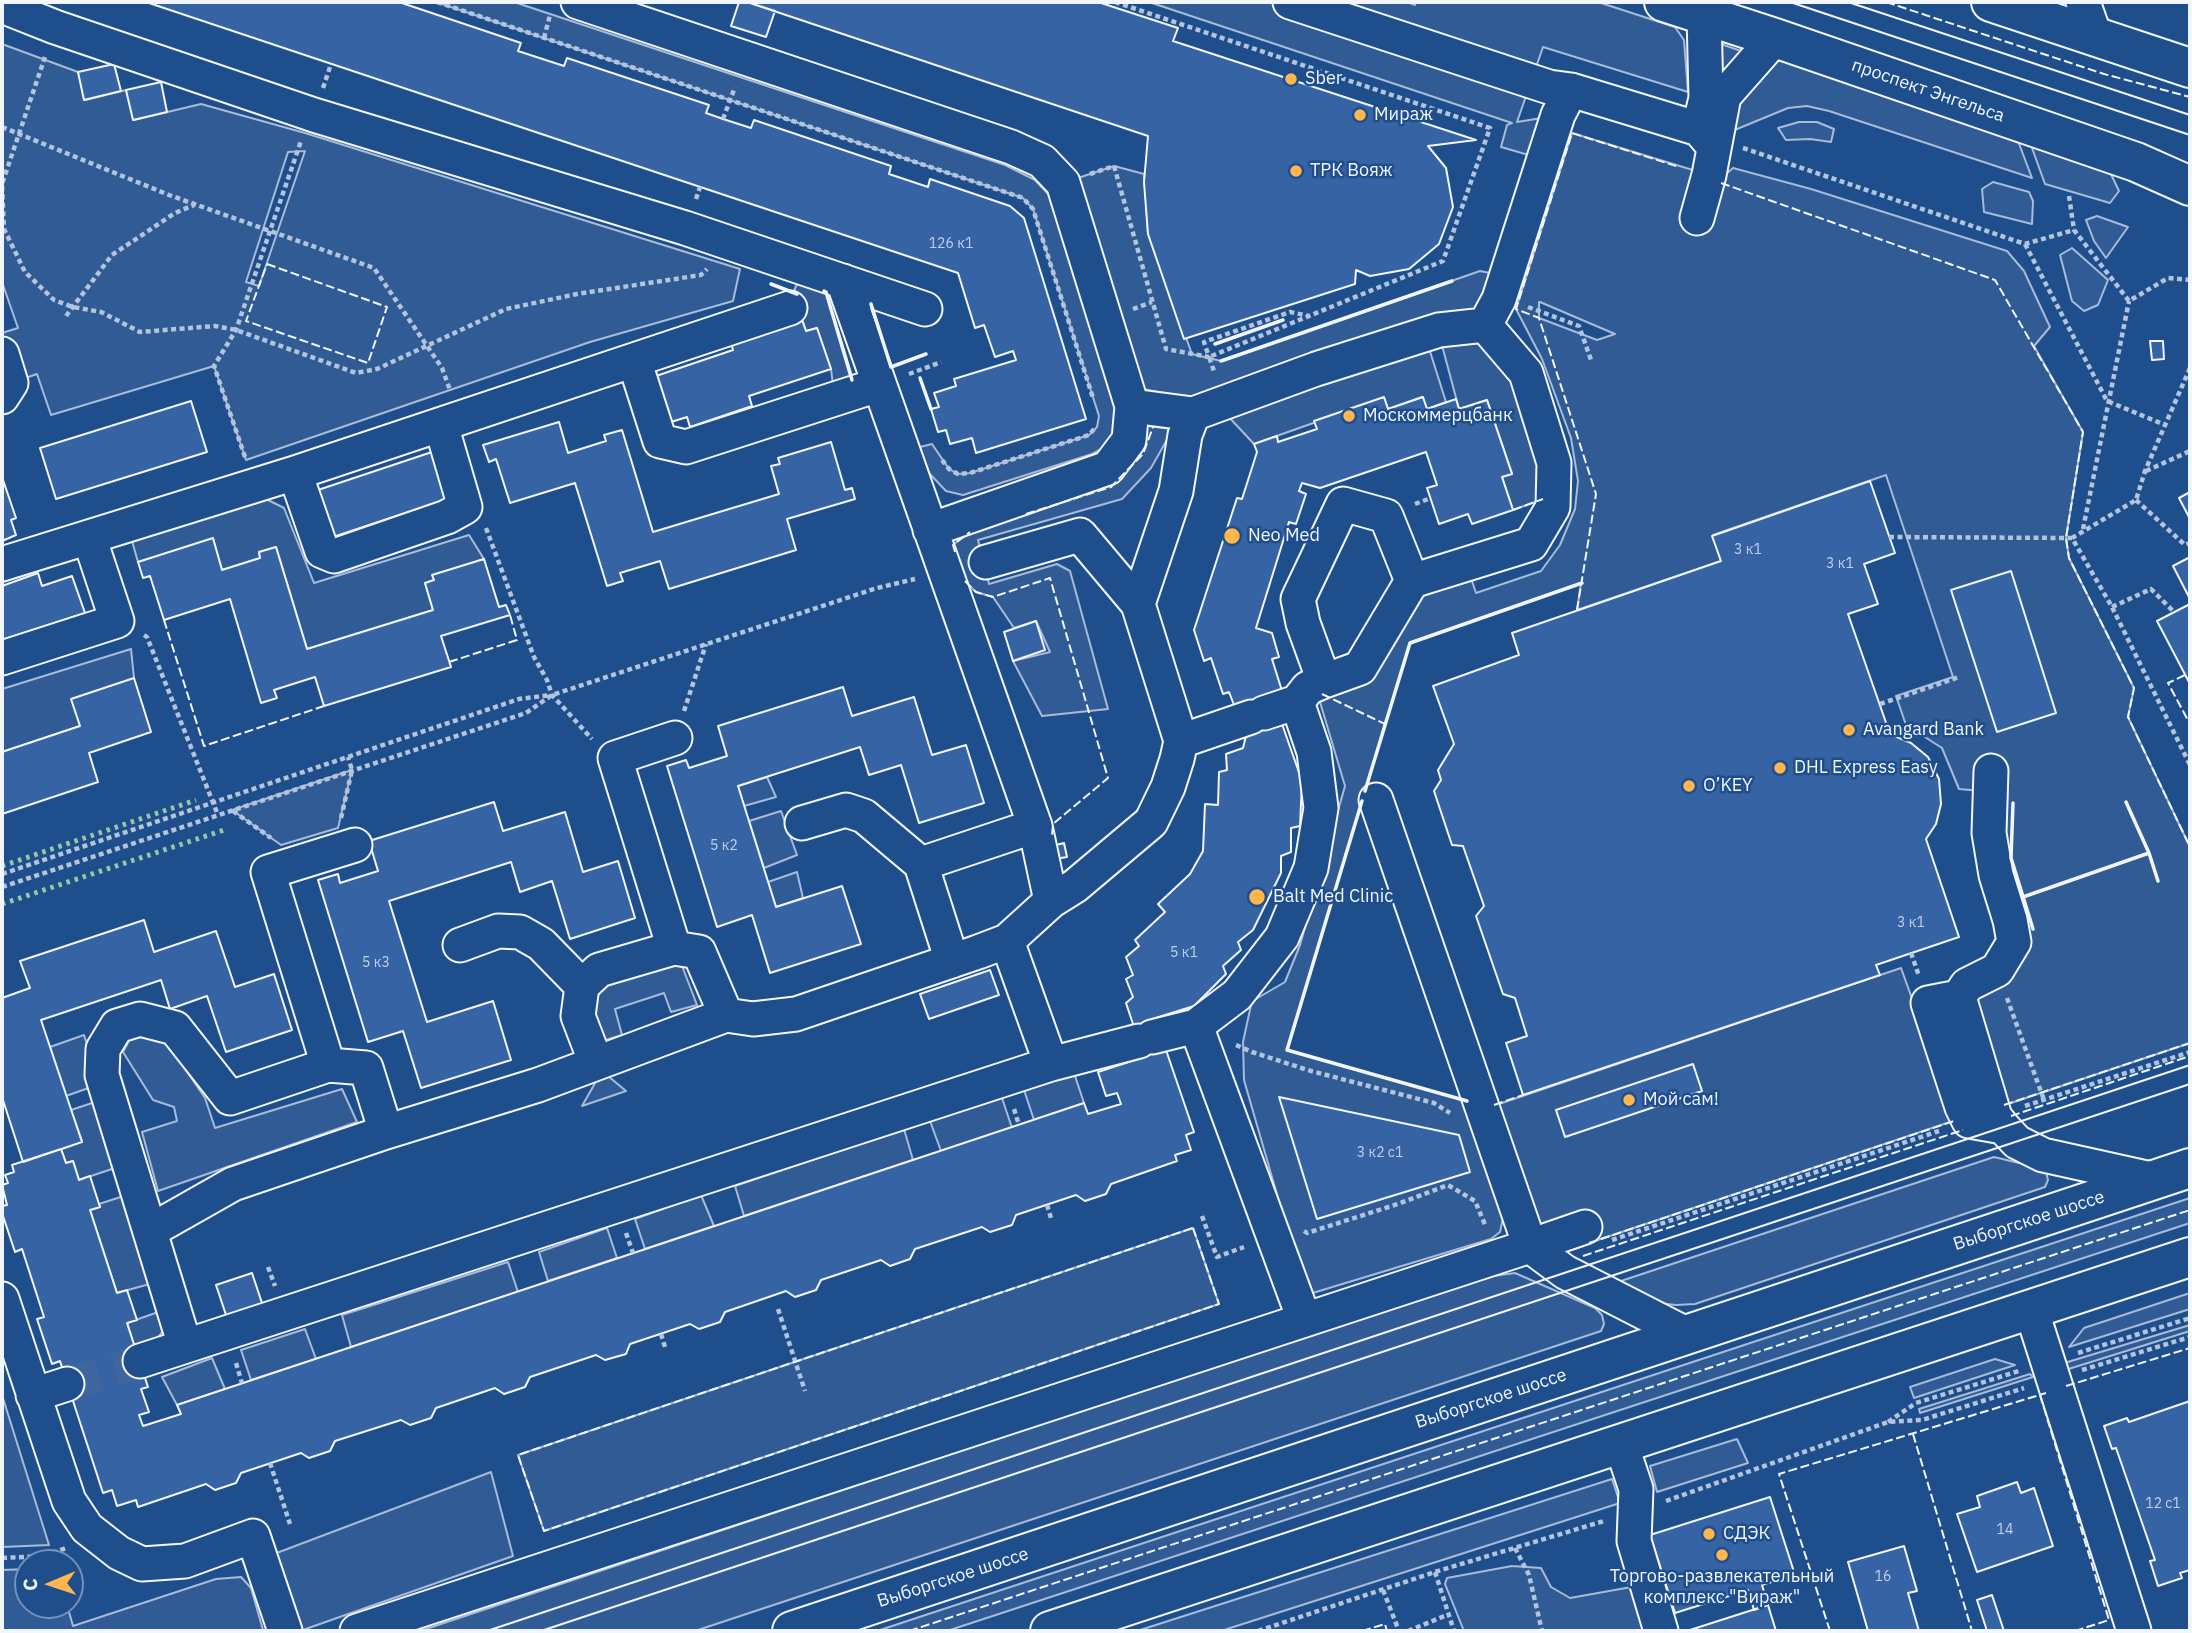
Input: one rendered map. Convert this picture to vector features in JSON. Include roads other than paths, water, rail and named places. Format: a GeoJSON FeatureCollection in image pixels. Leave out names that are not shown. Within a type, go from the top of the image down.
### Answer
{"type":"FeatureCollection","features":[{"type":"Feature","properties":{"kind":"main road","name":"проспект Энгельса"},"geometry":{"type":"LineString","coordinates":[[1664,2],[2136,162],[2190,186]]}},
{"type":"Feature","properties":{"kind":"main road"},"geometry":{"type":"LineString","coordinates":[[1991,2],[2089,19],[2190,68]]}},
{"type":"Feature","properties":{"kind":"main road","name":"Выборгское шоссе"},"geometry":{"type":"LineString","coordinates":[[792,1631],[2173,1174]]}},
{"type":"Feature","properties":{"kind":"main road"},"geometry":{"type":"LineString","coordinates":[[1050,1631],[2190,1257]]}},
{"type":"Feature","properties":{"kind":"street"},"geometry":{"type":"LineString","coordinates":[[1290,2],[1707,138]]}},
{"type":"Feature","properties":{"kind":"street"},"geometry":{"type":"LineString","coordinates":[[2,6],[314,115],[731,244],[925,309]]}},
{"type":"Feature","properties":{"kind":"street"},"geometry":{"type":"LineString","coordinates":[[564,8],[1011,147],[1042,160],[1063,183],[1132,405],[1129,440],[1108,468],[930,530]]}},
{"type":"Feature","properties":{"kind":"street"},"geometry":{"type":"LineString","coordinates":[[1704,15],[1707,138]]}},
{"type":"Feature","properties":{"kind":"street"},"geometry":{"type":"LineString","coordinates":[[1687,215],[1707,138],[1724,96],[1775,38]]}},
{"type":"Feature","properties":{"kind":"street"},"geometry":{"type":"LineString","coordinates":[[1181,741],[1297,702],[1308,688],[1360,668],[1412,580],[1531,544],[1553,508],[1554,463],[1526,373],[1492,312],[1558,115],[1547,85]]}},
{"type":"Feature","properties":{"kind":"street"},"geometry":{"type":"LineString","coordinates":[[843,281],[893,380],[930,530],[1035,826],[1051,901]]}},
{"type":"Feature","properties":{"kind":"street"},"geometry":{"type":"LineString","coordinates":[[2,564],[295,473],[790,308]]}},
{"type":"Feature","properties":{"kind":"street"},"geometry":{"type":"LineString","coordinates":[[1132,405],[1193,414],[1316,369],[1492,312]]}},
{"type":"Feature","properties":{"kind":"street"},"geometry":{"type":"LineString","coordinates":[[2,354],[11,383],[2,397]]}},
{"type":"Feature","properties":{"kind":"street"},"geometry":{"type":"LineString","coordinates":[[634,360],[660,441],[686,447],[893,380]]}},
{"type":"Feature","properties":{"kind":"street"},"geometry":{"type":"LineString","coordinates":[[1138,604],[1176,491],[1185,435],[1193,414]]}},
{"type":"Feature","properties":{"kind":"street"},"geometry":{"type":"LineString","coordinates":[[295,473],[322,551],[334,556],[447,517],[464,507],[450,422]]}},
{"type":"Feature","properties":{"kind":"street"},"geometry":{"type":"LineString","coordinates":[[1324,681],[1303,623],[1298,599],[1343,504],[1386,516],[1412,580]]}},
{"type":"Feature","properties":{"kind":"street"},"geometry":{"type":"LineString","coordinates":[[150,1231],[233,1184],[386,1132],[538,1085],[726,1015],[753,1019],[796,1014],[1007,941],[1051,901],[1075,886],[1150,822],[1168,788],[1181,741],[1138,604],[1080,535],[986,562]]}},
{"type":"Feature","properties":{"kind":"street"},"geometry":{"type":"LineString","coordinates":[[2,658],[117,621],[89,537]]}},
{"type":"Feature","properties":{"kind":"street"},"geometry":{"type":"LineString","coordinates":[[139,1361],[1051,1064],[1196,1026],[1237,995],[1282,937],[1311,868],[1321,808],[1314,752],[1297,702]]}},
{"type":"Feature","properties":{"kind":"street"},"geometry":{"type":"LineString","coordinates":[[674,948],[615,758],[675,738]]}},
{"type":"Feature","properties":{"kind":"street"},"geometry":{"type":"LineString","coordinates":[[1991,771],[1989,834],[1996,875],[2014,942],[1997,970],[1944,1000],[1962,1107],[2043,1155],[2173,1174]]}},
{"type":"Feature","properties":{"kind":"street"},"geometry":{"type":"LineString","coordinates":[[1376,800],[1530,1247],[1565,1272],[1686,1334]]}},
{"type":"Feature","properties":{"kind":"street"},"geometry":{"type":"LineString","coordinates":[[802,823],[846,810],[864,816],[921,864],[952,961]]}},
{"type":"Feature","properties":{"kind":"street"},"geometry":{"type":"LineString","coordinates":[[921,864],[1035,826]]}},
{"type":"Feature","properties":{"kind":"street"},"geometry":{"type":"LineString","coordinates":[[328,1065],[268,872],[330,853]]}},
{"type":"Feature","properties":{"kind":"street"},"geometry":{"type":"LineString","coordinates":[[460,945],[498,931],[520,932],[541,944],[582,986]]}},
{"type":"Feature","properties":{"kind":"street"},"geometry":{"type":"LineString","coordinates":[[1007,941],[1024,1016],[1051,1064]]}},
{"type":"Feature","properties":{"kind":"street"},"geometry":{"type":"LineString","coordinates":[[596,1063],[578,1016],[582,986],[599,970],[674,948],[699,952],[726,1015]]}},
{"type":"Feature","properties":{"kind":"street"},"geometry":{"type":"LineString","coordinates":[[185,1346],[102,1074],[103,1049],[117,1026],[140,1019],[175,1028],[230,1098],[328,1065],[366,1068],[386,1132]]}},
{"type":"Feature","properties":{"kind":"street"},"geometry":{"type":"LineString","coordinates":[[1196,1026],[1304,1319]]}},
{"type":"Feature","properties":{"kind":"street"},"geometry":{"type":"LineString","coordinates":[[357,1631],[1304,1319],[1530,1247],[1593,1236]]}},
{"type":"Feature","properties":{"kind":"street"},"geometry":{"type":"LineString","coordinates":[[2,1299],[12,1366],[33,1395],[69,1501],[87,1528],[119,1553],[142,1564],[185,1561],[253,1536],[285,1631]]}},
{"type":"Feature","properties":{"kind":"street"},"geometry":{"type":"LineString","coordinates":[[2031,1309],[2134,1631]]}},
{"type":"Feature","properties":{"kind":"street"},"geometry":{"type":"LineString","coordinates":[[33,1395],[67,1384]]}},
{"type":"Feature","properties":{"kind":"street"},"geometry":{"type":"LineString","coordinates":[[1621,1444],[1636,1489],[1633,1541],[1661,1631]]}},
{"type":"Feature","properties":{"kind":"tunnel"},"geometry":{"type":"LineString","coordinates":[[67,1384],[140,1361]]}},
{"type":"Feature","properties":{"kind":"tram line"},"geometry":{"type":"LineString","coordinates":[[1790,2],[2190,135]]}},
{"type":"Feature","properties":{"kind":"tram line"},"geometry":{"type":"LineString","coordinates":[[1848,2],[2190,115]]}},
{"type":"Feature","properties":{"kind":"tram line"},"geometry":{"type":"LineString","coordinates":[[487,1631],[2190,1065]]}},
{"type":"Feature","properties":{"kind":"tram line"},"geometry":{"type":"LineString","coordinates":[[541,1631],[2190,1084]]}},
{"type":"Feature","properties":{"kind":"place","name":"Sber"},"geometry":{"type":"Point","coordinates":[1291,79]}},
{"type":"Feature","properties":{"kind":"place","name":"Мираж"},"geometry":{"type":"Point","coordinates":[1360,115]}},
{"type":"Feature","properties":{"kind":"place","name":"ТРК Вояж"},"geometry":{"type":"Point","coordinates":[1296,171]}},
{"type":"Feature","properties":{"kind":"place","name":"Москоммерцбанк"},"geometry":{"type":"Point","coordinates":[1349,416]}},
{"type":"Feature","properties":{"kind":"place","name":"Neo Med"},"geometry":{"type":"Point","coordinates":[1232,536]}},
{"type":"Feature","properties":{"kind":"place","name":"Avangard Bank"},"geometry":{"type":"Point","coordinates":[1849,730]}},
{"type":"Feature","properties":{"kind":"place","name":"DHL Express Easy"},"geometry":{"type":"Point","coordinates":[1780,768]}},
{"type":"Feature","properties":{"kind":"place","name":"O’KEY"},"geometry":{"type":"Point","coordinates":[1689,786]}},
{"type":"Feature","properties":{"kind":"place","name":"Balt Med Clinic"},"geometry":{"type":"Point","coordinates":[1257,897]}},
{"type":"Feature","properties":{"kind":"place","name":"Мой сам!"},"geometry":{"type":"Point","coordinates":[1629,1100]}},
{"type":"Feature","properties":{"kind":"place","name":"СДЭК"},"geometry":{"type":"Point","coordinates":[1709,1534]}},
{"type":"Feature","properties":{"kind":"place","name":"Торгово-развлекательный комплекс \"Вираж\""},"geometry":{"type":"Point","coordinates":[1722,1555]}}]}
